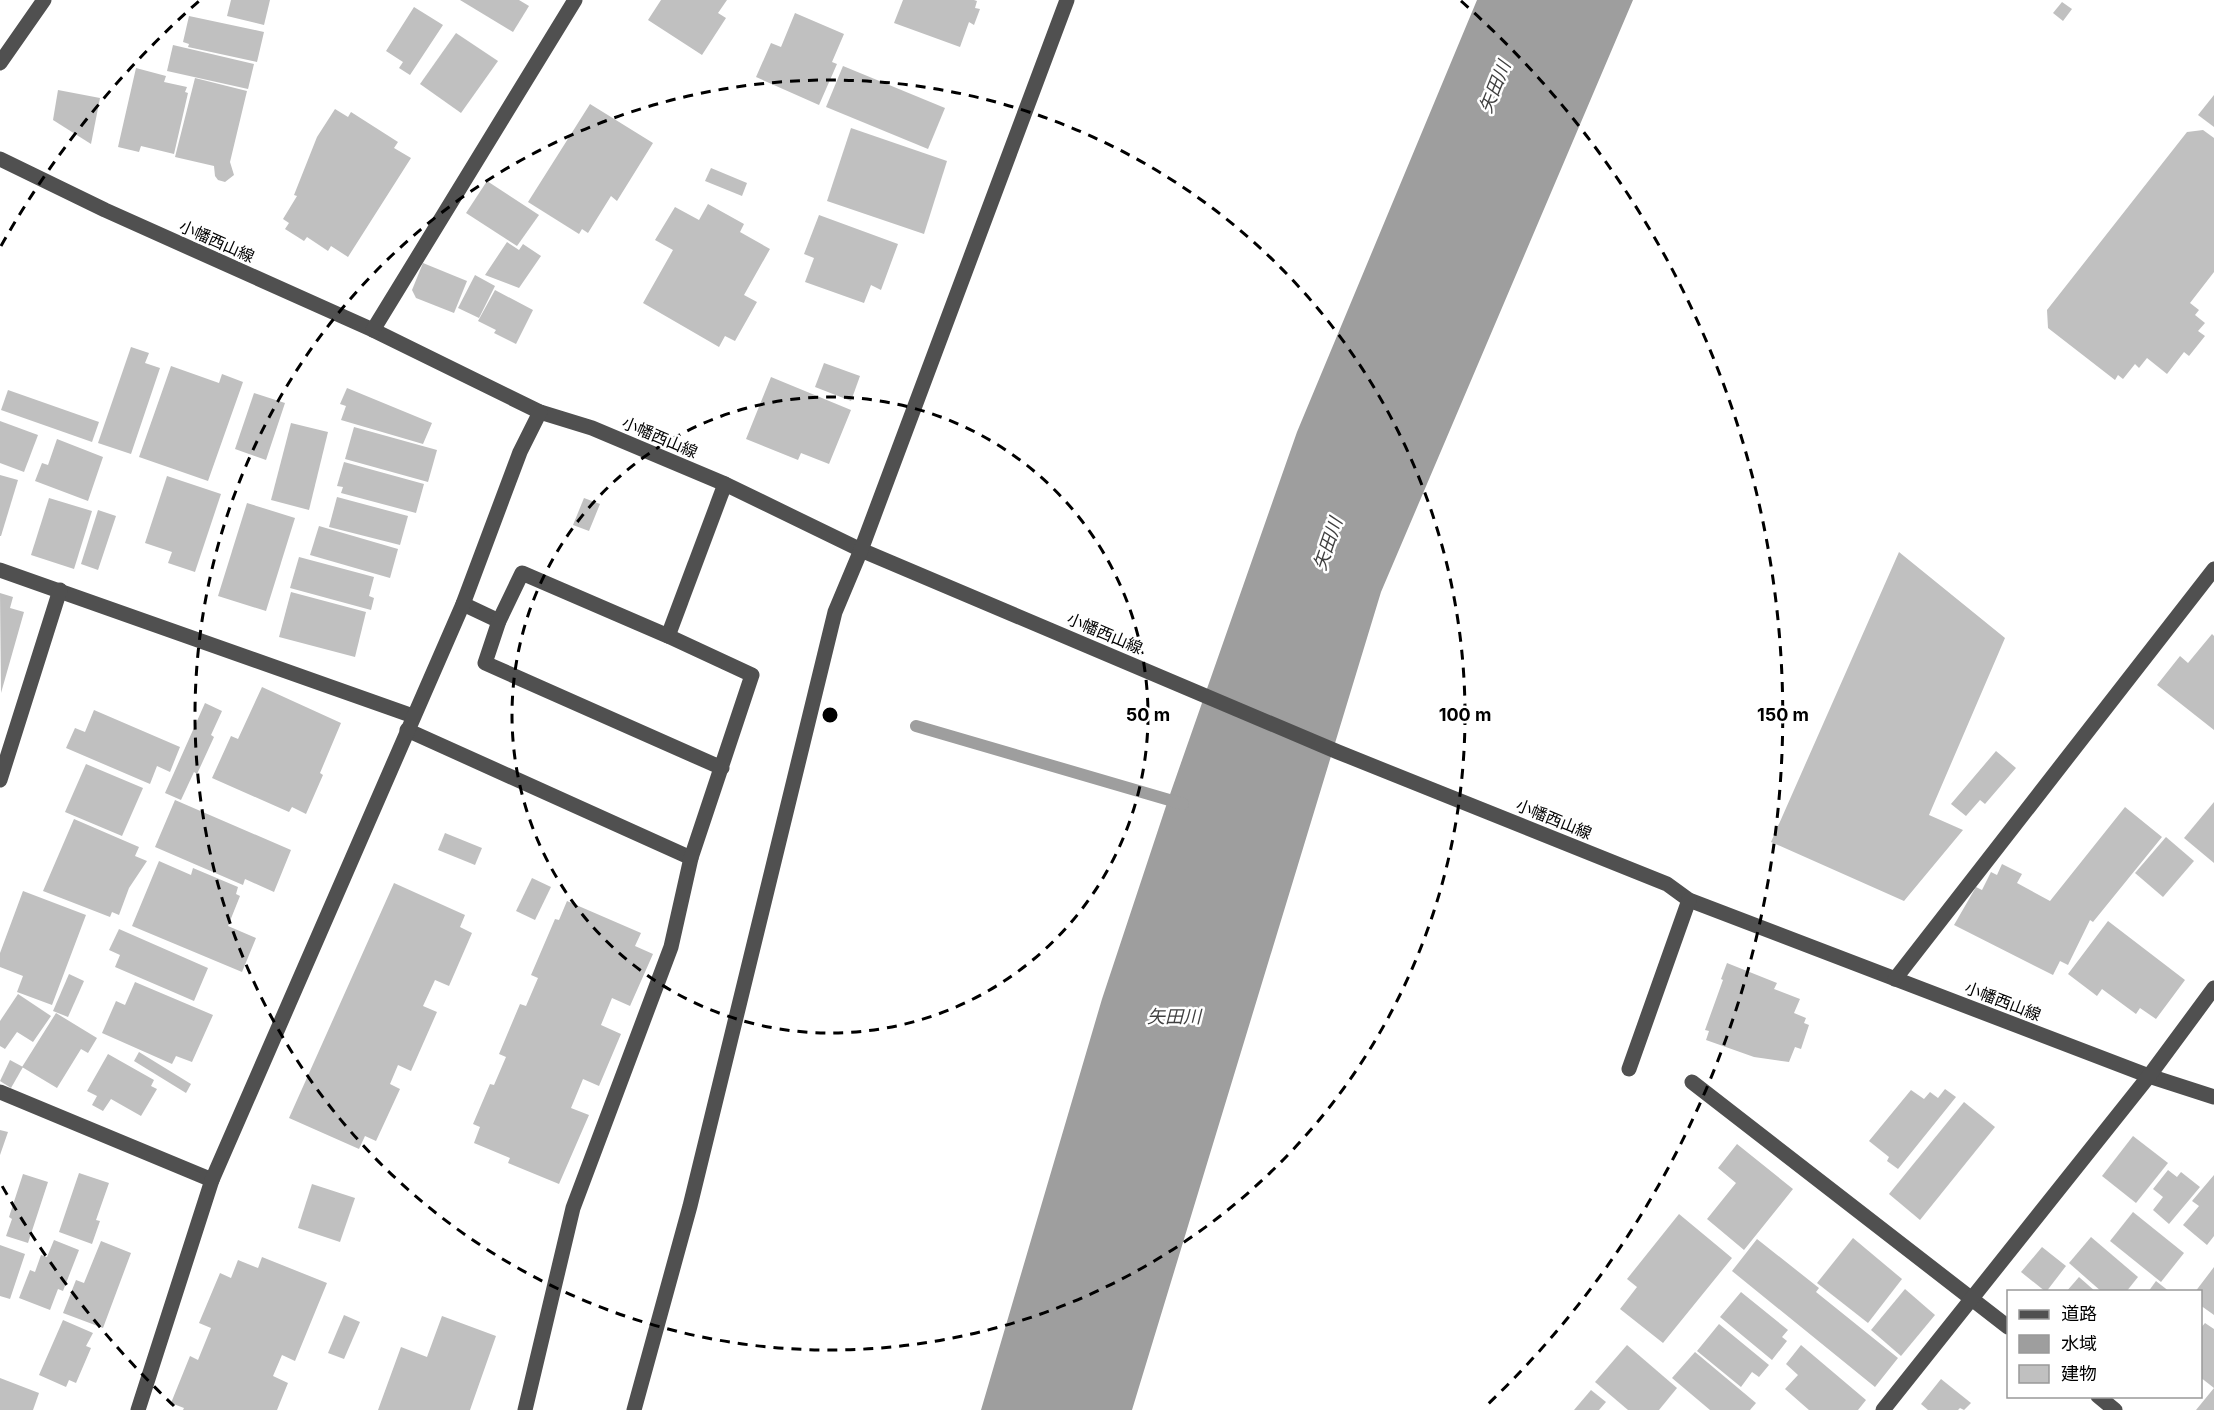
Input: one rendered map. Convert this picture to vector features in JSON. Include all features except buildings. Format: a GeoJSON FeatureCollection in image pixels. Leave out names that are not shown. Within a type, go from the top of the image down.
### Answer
{"type":"FeatureCollection","features":[{"type":"Feature","properties":{"kind":"street"},"geometry":{"type":"LineString","coordinates":[[0,63],[44,0]]}},
{"type":"Feature","properties":{"kind":"street"},"geometry":{"type":"LineString","coordinates":[[373,330],[575,0]]}},
{"type":"Feature","properties":{"kind":"street"},"geometry":{"type":"LineString","coordinates":[[634,1410],[690,1206],[835,612],[861,550],[1067,0]]}},
{"type":"Feature","properties":{"kind":"street","name":"小幡西山線"},"geometry":{"type":"LineString","coordinates":[[0,159],[105,210],[373,330],[540,412],[592,428],[725,484],[861,550],[1338,752],[1666,884],[1689,900],[2149,1076],[2214,1097]]}},
{"type":"Feature","properties":{"kind":"street"},"geometry":{"type":"LineString","coordinates":[[138,1410],[212,1180],[463,604],[520,452],[540,412]]}},
{"type":"Feature","properties":{"kind":"street"},"geometry":{"type":"LineString","coordinates":[[668,636],[725,484]]}},
{"type":"Feature","properties":{"kind":"street"},"geometry":{"type":"LineString","coordinates":[[1895,979],[2214,569]]}},
{"type":"Feature","properties":{"kind":"street"},"geometry":{"type":"LineString","coordinates":[[0,570],[60,590],[410,723],[692,858]]}},
{"type":"Feature","properties":{"kind":"street"},"geometry":{"type":"LineString","coordinates":[[525,1410],[573,1208],[671,947],[692,858],[722,768],[752,675],[522,573],[499,621],[485,663],[722,768]]}},
{"type":"Feature","properties":{"kind":"street"},"geometry":{"type":"LineString","coordinates":[[0,780],[60,590]]}},
{"type":"Feature","properties":{"kind":"street"},"geometry":{"type":"LineString","coordinates":[[463,604],[499,621]]}},
{"type":"Feature","properties":{"kind":"street"},"geometry":{"type":"LineString","coordinates":[[1629,1069],[1689,900]]}},
{"type":"Feature","properties":{"kind":"street"},"geometry":{"type":"LineString","coordinates":[[1883,1410],[2149,1076],[2214,988]]}},
{"type":"Feature","properties":{"kind":"street"},"geometry":{"type":"LineString","coordinates":[[1692,1082],[2007,1326]]}},
{"type":"Feature","properties":{"kind":"street"},"geometry":{"type":"LineString","coordinates":[[0,1092],[212,1180]]}},
{"type":"Feature","properties":{"kind":"street"},"geometry":{"type":"LineString","coordinates":[[2100,1398],[2115,1410]]}},
{"type":"Feature","properties":{"kind":"water","name":"矢田川"},"geometry":{"type":"Polygon","coordinates":[[[1477,0],[1633,0],[1381,592],[1132,1410],[981,1410],[1102,999],[1168,800],[1297,432],[1477,0]]]}},
{"type":"Feature","properties":{"kind":"waterway"},"geometry":{"type":"LineString","coordinates":[[916,726],[1183,804]]}}]}
